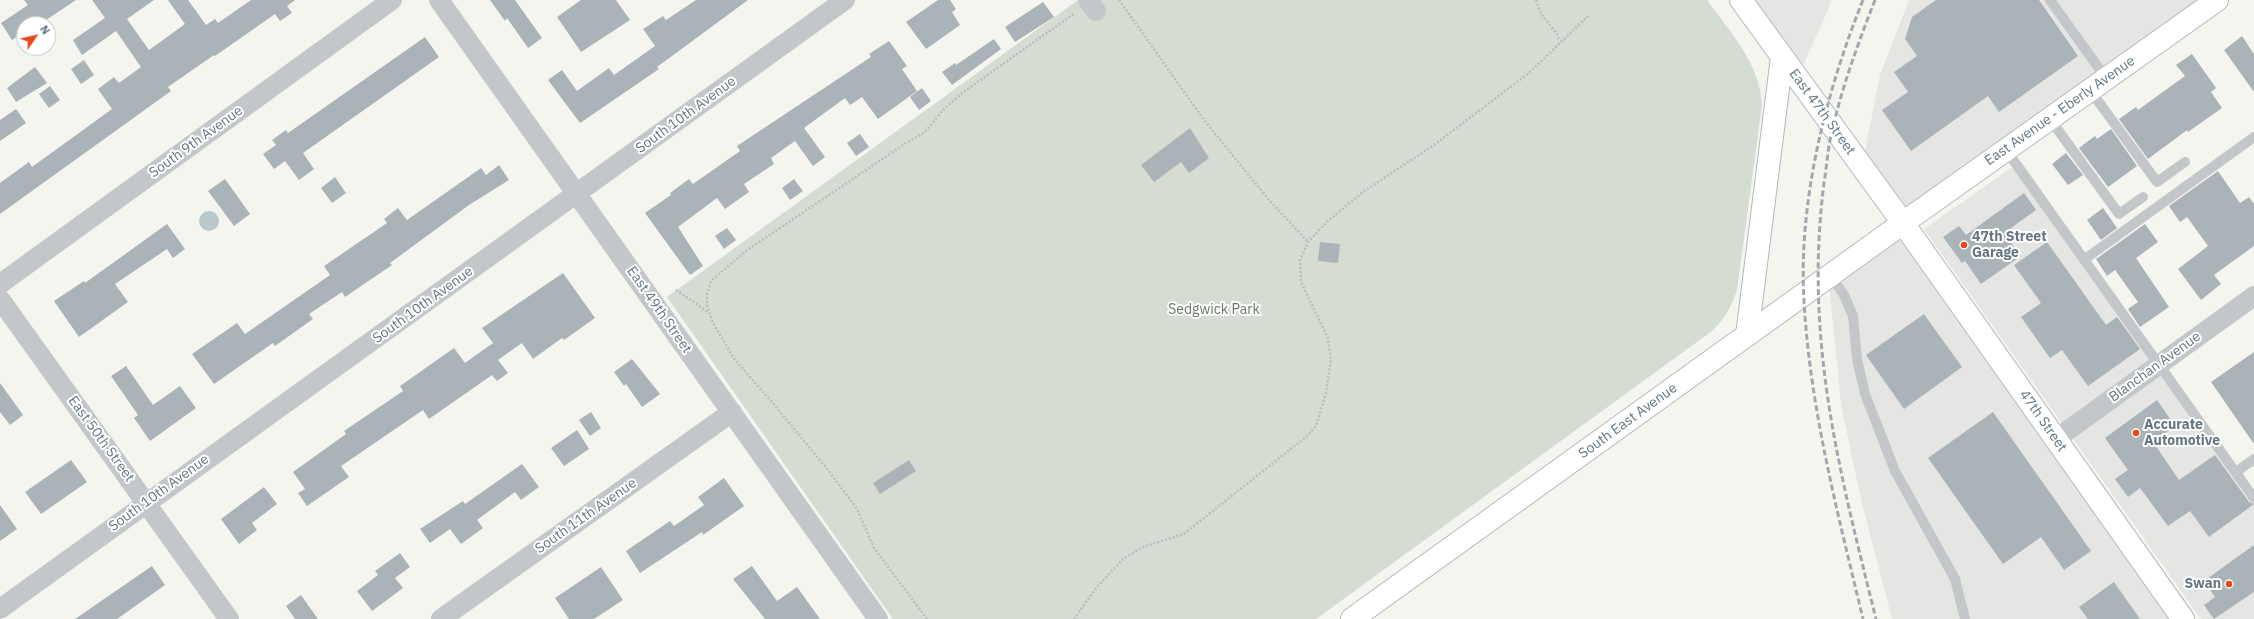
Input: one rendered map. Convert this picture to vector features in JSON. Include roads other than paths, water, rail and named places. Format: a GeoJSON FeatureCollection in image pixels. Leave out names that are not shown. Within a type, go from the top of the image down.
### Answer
{"type":"FeatureCollection","features":[{"type":"Feature","properties":{"kind":"main road","name":"East 47th Street"},"geometry":{"type":"LineString","coordinates":[[1741,0],[1903,223]]}},
{"type":"Feature","properties":{"kind":"main road","name":"East Avenue - Eberly Avenue"},"geometry":{"type":"LineString","coordinates":[[1903,223],[2217,0]]}},
{"type":"Feature","properties":{"kind":"main road"},"geometry":{"type":"LineString","coordinates":[[1747,335],[1782,57]]}},
{"type":"Feature","properties":{"kind":"main road","name":"South East Avenue"},"geometry":{"type":"LineString","coordinates":[[1352,619],[1903,223]]}},
{"type":"Feature","properties":{"kind":"main road","name":"47th Street"},"geometry":{"type":"LineString","coordinates":[[1903,223],[2183,619]]}},
{"type":"Feature","properties":{"kind":"street","name":"South 9th Avenue"},"geometry":{"type":"LineString","coordinates":[[0,284],[392,0]]}},
{"type":"Feature","properties":{"kind":"street","name":"East 49th Street"},"geometry":{"type":"LineString","coordinates":[[439,0],[878,619]]}},
{"type":"Feature","properties":{"kind":"street","name":"South 10th Avenue"},"geometry":{"type":"LineString","coordinates":[[0,609],[845,0]]}},
{"type":"Feature","properties":{"kind":"street","name":"Blanchan Avenue"},"geometry":{"type":"LineString","coordinates":[[2056,439],[2254,296]]}},
{"type":"Feature","properties":{"kind":"street","name":"East 50th Street"},"geometry":{"type":"LineString","coordinates":[[0,299],[229,619]]}},
{"type":"Feature","properties":{"kind":"street","name":"South 11th Avenue"},"geometry":{"type":"LineString","coordinates":[[441,619],[732,412]]}},
{"type":"Feature","properties":{"kind":"lane"},"geometry":{"type":"LineString","coordinates":[[2050,0],[2157,182],[2185,162]]}},
{"type":"Feature","properties":{"kind":"lane"},"geometry":{"type":"LineString","coordinates":[[2050,119],[2119,214],[2143,197]]}},
{"type":"Feature","properties":{"kind":"lane"},"geometry":{"type":"LineString","coordinates":[[2085,259],[2254,137]]}},
{"type":"Feature","properties":{"kind":"lane"},"geometry":{"type":"LineString","coordinates":[[2006,150],[2160,364],[2254,498]]}},
{"type":"Feature","properties":{"kind":"lane"},"geometry":{"type":"LineString","coordinates":[[1830,275],[1844,295],[1854,316],[1857,359],[1865,394],[1895,471],[1955,578],[1965,619]]}},
{"type":"Feature","properties":{"kind":"lane"},"geometry":{"type":"LineString","coordinates":[[2236,472],[2254,459]]}},
{"type":"Feature","properties":{"kind":"railway"},"geometry":{"type":"LineString","coordinates":[[1863,0],[1837,72],[1826,109],[1817,148],[1805,225],[1803,263],[1807,341],[1812,381],[1826,461],[1863,619]]}},
{"type":"Feature","properties":{"kind":"railway"},"geometry":{"type":"LineString","coordinates":[[1875,0],[1846,79],[1830,141],[1824,183],[1819,240],[1818,296],[1822,350],[1838,457],[1849,510],[1876,619]]}},
{"type":"Feature","properties":{"kind":"place","name":"47th Street Garage"},"geometry":{"type":"Point","coordinates":[1964,245]}},
{"type":"Feature","properties":{"kind":"place","name":"Accurate Automotive"},"geometry":{"type":"Point","coordinates":[2136,433]}},
{"type":"Feature","properties":{"kind":"place","name":"Swan"},"geometry":{"type":"Point","coordinates":[2229,584]}},
{"type":"Feature","properties":{"kind":"park label","name":"Sedgwick Park"},"geometry":{"type":"Point","coordinates":[1214,310]}}]}
